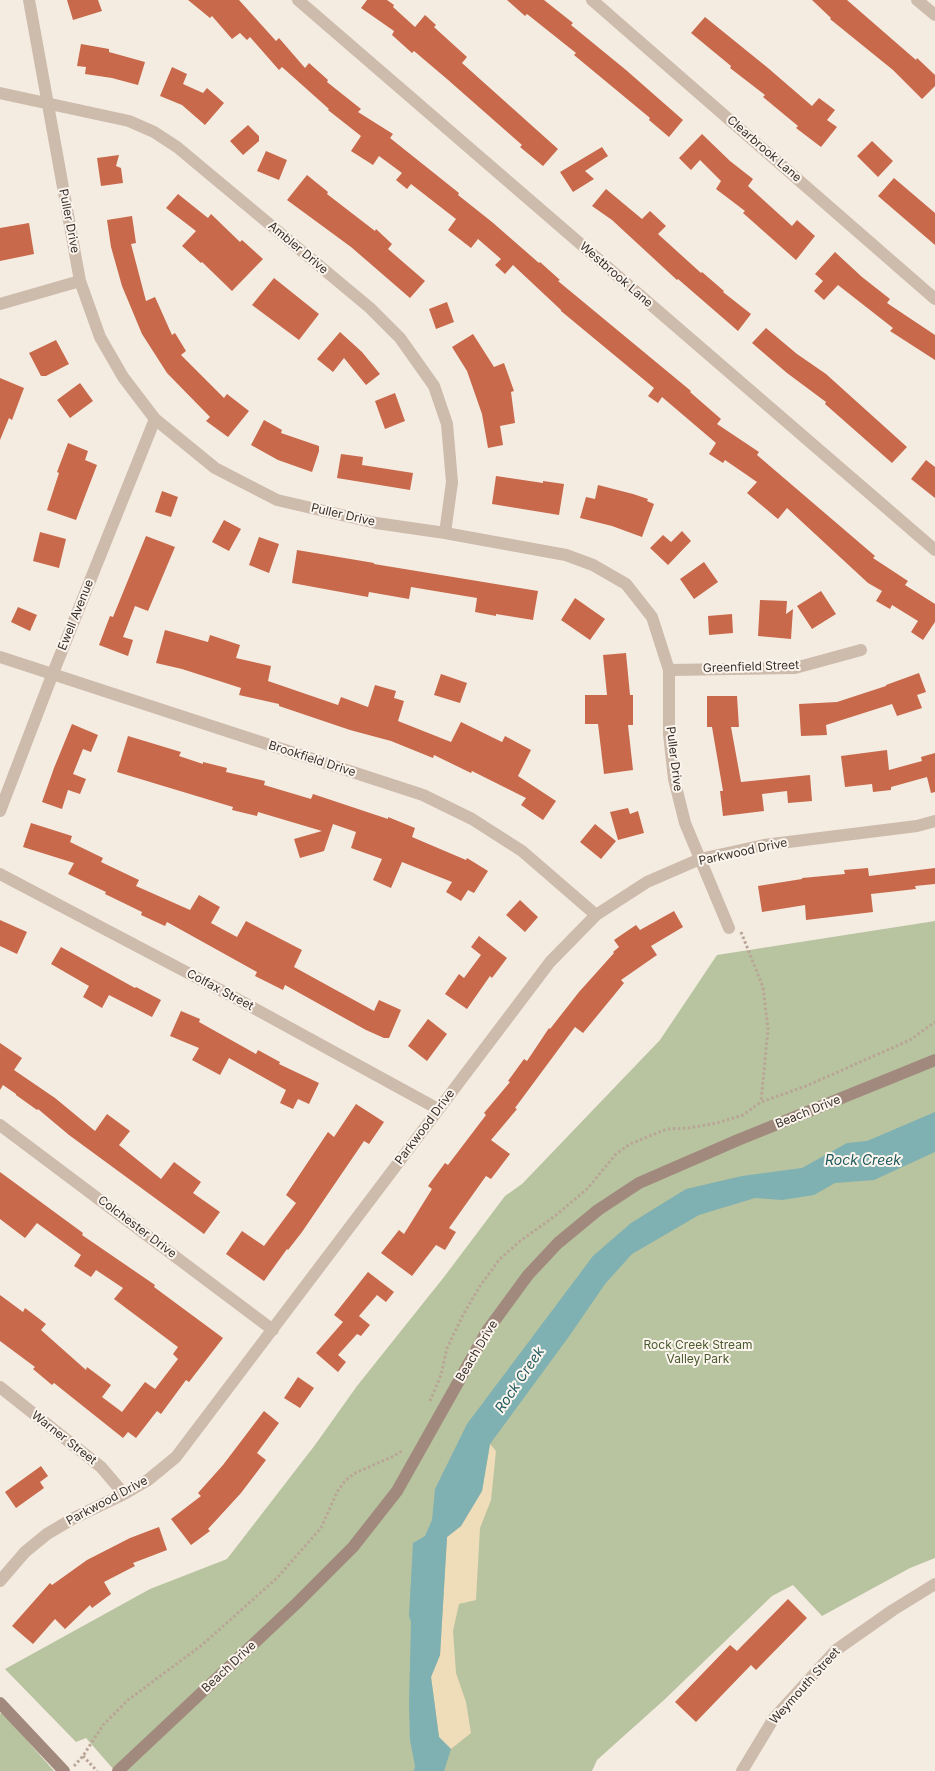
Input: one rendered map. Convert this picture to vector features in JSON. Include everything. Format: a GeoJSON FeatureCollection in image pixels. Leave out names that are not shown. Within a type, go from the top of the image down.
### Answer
{"type":"FeatureCollection","features":[{"type":"Feature","properties":{"kind":"street","name":"Puller Drive"},"geometry":{"type":"LineString","coordinates":[[29,0],[46,103],[80,281],[100,336],[124,377],[155,419],[215,468],[277,500],[376,524],[566,555],[593,565],[626,584],[652,617],[670,670],[669,734],[674,779],[685,823],[700,859],[734,927]]}},
{"type":"Feature","properties":{"kind":"street","name":"Westbrook Lane"},"geometry":{"type":"LineString","coordinates":[[298,0],[935,550]]}},
{"type":"Feature","properties":{"kind":"street","name":"Clearbrook Lane"},"geometry":{"type":"LineString","coordinates":[[592,0],[935,299]]}},
{"type":"Feature","properties":{"kind":"street"},"geometry":{"type":"LineString","coordinates":[[917,0],[935,15]]}},
{"type":"Feature","properties":{"kind":"street","name":"Ambler Drive"},"geometry":{"type":"LineString","coordinates":[[0,93],[129,121],[154,132],[177,147],[370,308],[400,338],[434,386],[447,424],[452,482],[445,534]]}},
{"type":"Feature","properties":{"kind":"street"},"geometry":{"type":"LineString","coordinates":[[0,304],[80,281]]}},
{"type":"Feature","properties":{"kind":"street","name":"Ewell Avenue"},"geometry":{"type":"LineString","coordinates":[[0,811],[155,419]]}},
{"type":"Feature","properties":{"kind":"street","name":"Greenfield Street"},"geometry":{"type":"LineString","coordinates":[[670,670],[795,668],[861,650]]}},
{"type":"Feature","properties":{"kind":"street","name":"Brookfield Drive"},"geometry":{"type":"LineString","coordinates":[[0,657],[423,795],[472,819],[522,851],[596,915]]}},
{"type":"Feature","properties":{"kind":"street","name":"Parkwood Drive"},"geometry":{"type":"LineString","coordinates":[[0,1581],[25,1552],[47,1534],[148,1480],[176,1458],[550,962],[596,915],[647,882],[700,859],[764,845],[917,826],[935,821]]}},
{"type":"Feature","properties":{"kind":"street","name":"Colfax Street"},"geometry":{"type":"LineString","coordinates":[[0,874],[228,994],[438,1109]]}},
{"type":"Feature","properties":{"kind":"street","name":"Beach Drive"},"geometry":{"type":"LineString","coordinates":[[118,1771],[297,1603],[353,1547],[397,1492],[487,1331],[528,1274],[558,1243],[598,1210],[639,1184],[738,1140],[935,1060]]}},
{"type":"Feature","properties":{"kind":"street","name":"Colchester Drive"},"geometry":{"type":"LineString","coordinates":[[0,1125],[273,1330]]}},
{"type":"Feature","properties":{"kind":"street","name":"Warner Street"},"geometry":{"type":"LineString","coordinates":[[0,1387],[101,1467],[124,1494]]}},
{"type":"Feature","properties":{"kind":"street","name":"Weymouth Street"},"geometry":{"type":"LineString","coordinates":[[742,1771],[774,1718],[836,1650],[893,1610],[935,1584]]}},
{"type":"Feature","properties":{"kind":"street"},"geometry":{"type":"LineString","coordinates":[[0,1704],[64,1771]]}},
{"type":"Feature","properties":{"kind":"path"},"geometry":{"type":"LineString","coordinates":[[734,927],[763,987],[768,1029],[761,1102]]}},
{"type":"Feature","properties":{"kind":"path"},"geometry":{"type":"LineString","coordinates":[[83,1756],[97,1771]]}},
{"type":"Feature","properties":{"kind":"green space","name":"Rock Creek Stream Valley Park"},"geometry":{"type":"Polygon","coordinates":[[[935,921],[935,1558],[910,1568],[822,1616],[793,1585],[772,1596],[664,1700],[597,1760],[592,1771],[115,1771],[86,1738],[76,1742],[5,1669],[150,1589],[227,1559],[315,1445],[357,1386],[444,1277],[505,1196],[522,1184],[660,1040],[717,955],[935,921]]]}},
{"type":"Feature","properties":{"kind":"green space"},"geometry":{"type":"Polygon","coordinates":[[[2,1712],[54,1771],[0,1771],[0,1714],[2,1712]]]}},
{"type":"Feature","properties":{"kind":"sand"},"geometry":{"type":"Polygon","coordinates":[[[490,1444],[496,1451],[491,1500],[480,1528],[476,1600],[459,1604],[453,1631],[456,1673],[466,1702],[471,1733],[451,1749],[439,1737],[431,1677],[440,1655],[447,1537],[461,1526],[482,1491],[490,1444]]]}},
{"type":"Feature","properties":{"kind":"water","name":"Rock Creek"},"geometry":{"type":"Polygon","coordinates":[[[935,1112],[935,1152],[874,1180],[835,1183],[814,1195],[782,1200],[755,1198],[699,1215],[632,1254],[605,1284],[490,1444],[482,1491],[461,1526],[447,1537],[440,1655],[431,1677],[439,1737],[451,1749],[444,1771],[414,1771],[415,1766],[410,1740],[409,1704],[411,1622],[409,1616],[413,1543],[425,1536],[432,1520],[435,1489],[467,1424],[593,1256],[631,1223],[686,1189],[742,1176],[802,1168],[847,1143],[867,1141],[935,1112]]]}},
{"type":"Feature","properties":{"kind":"building"},"geometry":{"type":"Polygon","coordinates":[[[67,0],[98,0],[102,11],[73,20],[67,0]]]}},
{"type":"Feature","properties":{"kind":"building"},"geometry":{"type":"Polygon","coordinates":[[[188,0],[239,0],[276,41],[279,38],[305,68],[309,63],[328,80],[327,82],[361,109],[358,112],[393,134],[390,138],[459,193],[458,195],[540,262],[560,280],[558,281],[691,391],[721,419],[717,424],[759,452],[757,455],[875,556],[873,558],[908,581],[905,585],[935,604],[935,622],[923,640],[911,632],[918,621],[892,605],[890,609],[876,601],[882,591],[868,583],[787,508],[778,519],[747,493],[757,482],[725,460],[723,463],[709,454],[716,443],[662,397],[658,403],[648,396],[654,388],[561,311],[513,265],[505,274],[495,265],[501,259],[478,239],[471,248],[448,230],[456,219],[411,184],[407,189],[396,180],[402,173],[379,156],[373,165],[351,151],[361,136],[328,110],[282,67],[279,70],[250,37],[247,40],[240,33],[232,39],[212,16],[210,18],[188,0]]]}},
{"type":"Feature","properties":{"kind":"building"},"geometry":{"type":"Polygon","coordinates":[[[367,0],[387,0],[415,27],[425,15],[436,25],[434,27],[467,57],[462,63],[558,149],[543,166],[447,79],[414,51],[412,53],[392,35],[394,31],[361,8],[367,0]]]}},
{"type":"Feature","properties":{"kind":"building"},"geometry":{"type":"Polygon","coordinates":[[[507,0],[544,0],[573,23],[571,25],[683,120],[669,137],[649,120],[650,118],[574,55],[576,53],[527,14],[525,16],[507,0]]]}},
{"type":"Feature","properties":{"kind":"building"},"geometry":{"type":"Polygon","coordinates":[[[812,0],[847,0],[935,75],[935,86],[922,99],[893,70],[830,19],[812,0]]]}},
{"type":"Feature","properties":{"kind":"building"},"geometry":{"type":"Polygon","coordinates":[[[705,17],[812,106],[819,98],[835,110],[827,120],[837,127],[821,147],[796,128],[798,126],[763,97],[765,95],[730,68],[731,66],[691,33],[705,17]]]}},
{"type":"Feature","properties":{"kind":"building"},"geometry":{"type":"Polygon","coordinates":[[[81,44],[109,49],[109,52],[145,62],[138,85],[112,78],[85,74],[86,67],[77,66],[81,44]]]}},
{"type":"Feature","properties":{"kind":"building"},"geometry":{"type":"Polygon","coordinates":[[[172,67],[187,74],[183,84],[203,93],[207,88],[224,103],[205,125],[182,105],[160,96],[172,67]]]}},
{"type":"Feature","properties":{"kind":"building"},"geometry":{"type":"Polygon","coordinates":[[[248,125],[259,136],[259,141],[243,155],[230,141],[248,125]]]}},
{"type":"Feature","properties":{"kind":"building"},"geometry":{"type":"Polygon","coordinates":[[[702,134],[730,161],[753,179],[748,186],[792,226],[797,220],[815,236],[796,260],[743,213],[745,211],[716,189],[721,181],[700,160],[691,170],[679,158],[702,134]]]}},
{"type":"Feature","properties":{"kind":"building"},"geometry":{"type":"Polygon","coordinates":[[[872,141],[893,161],[878,177],[857,156],[872,141]]]}},
{"type":"Feature","properties":{"kind":"building"},"geometry":{"type":"Polygon","coordinates":[[[602,147],[608,156],[585,171],[594,179],[573,192],[560,172],[602,147]]]}},
{"type":"Feature","properties":{"kind":"building"},"geometry":{"type":"Polygon","coordinates":[[[266,151],[287,160],[279,180],[257,171],[266,151]]]}},
{"type":"Feature","properties":{"kind":"building"},"geometry":{"type":"Polygon","coordinates":[[[119,155],[116,166],[121,168],[123,183],[101,186],[97,158],[119,155]]]}},
{"type":"Feature","properties":{"kind":"building"},"geometry":{"type":"Polygon","coordinates":[[[307,175],[328,192],[327,194],[375,231],[376,229],[392,244],[388,249],[425,281],[410,298],[351,247],[287,200],[307,175]]]}},
{"type":"Feature","properties":{"kind":"building"},"geometry":{"type":"Polygon","coordinates":[[[894,178],[935,213],[935,245],[878,196],[894,178]]]}},
{"type":"Feature","properties":{"kind":"building"},"geometry":{"type":"Polygon","coordinates":[[[606,189],[642,219],[650,211],[666,226],[658,234],[723,292],[751,314],[738,331],[677,280],[612,220],[592,206],[606,189]]]}},
{"type":"Feature","properties":{"kind":"building"},"geometry":{"type":"Polygon","coordinates":[[[178,194],[208,218],[211,214],[240,242],[242,240],[263,259],[232,291],[182,246],[196,231],[166,208],[178,194]]]}},
{"type":"Feature","properties":{"kind":"building"},"geometry":{"type":"Polygon","coordinates":[[[132,216],[136,243],[131,244],[146,301],[155,297],[172,335],[175,333],[186,351],[181,355],[224,398],[227,394],[249,411],[228,437],[206,421],[210,417],[167,373],[142,334],[122,286],[111,247],[107,220],[132,216]]]}},
{"type":"Feature","properties":{"kind":"building"},"geometry":{"type":"Polygon","coordinates":[[[29,223],[34,254],[0,261],[0,228],[29,223]]]}},
{"type":"Feature","properties":{"kind":"building"},"geometry":{"type":"Polygon","coordinates":[[[835,252],[890,299],[887,303],[935,335],[935,360],[890,331],[893,328],[838,285],[824,300],[814,291],[823,281],[815,274],[835,252]]]}},
{"type":"Feature","properties":{"kind":"building"},"geometry":{"type":"Polygon","coordinates":[[[274,278],[319,314],[299,340],[252,305],[274,278]]]}},
{"type":"Feature","properties":{"kind":"building"},"geometry":{"type":"Polygon","coordinates":[[[447,302],[454,322],[436,329],[429,309],[447,302]]]}},
{"type":"Feature","properties":{"kind":"building"},"geometry":{"type":"Polygon","coordinates":[[[766,328],[797,354],[826,374],[907,447],[892,463],[825,404],[826,402],[787,373],[752,343],[766,328]]]}},
{"type":"Feature","properties":{"kind":"building"},"geometry":{"type":"Polygon","coordinates":[[[340,332],[362,352],[380,374],[366,385],[344,358],[333,372],[317,359],[340,332]]]}},
{"type":"Feature","properties":{"kind":"building"},"geometry":{"type":"Polygon","coordinates":[[[473,334],[494,367],[504,363],[514,391],[511,392],[515,423],[500,426],[503,445],[488,448],[482,414],[467,371],[452,347],[473,334]]]}},
{"type":"Feature","properties":{"kind":"building"},"geometry":{"type":"Polygon","coordinates":[[[56,340],[69,364],[46,376],[41,376],[29,353],[56,340]]]}},
{"type":"Feature","properties":{"kind":"building"},"geometry":{"type":"Polygon","coordinates":[[[0,378],[24,388],[12,420],[9,418],[0,440],[0,378]]]}},
{"type":"Feature","properties":{"kind":"building"},"geometry":{"type":"Polygon","coordinates":[[[80,383],[93,401],[70,418],[57,400],[80,383]]]}},
{"type":"Feature","properties":{"kind":"building"},"geometry":{"type":"Polygon","coordinates":[[[395,393],[405,421],[385,429],[375,401],[395,393]]]}},
{"type":"Feature","properties":{"kind":"building"},"geometry":{"type":"Polygon","coordinates":[[[264,420],[282,430],[281,433],[319,446],[312,472],[278,460],[251,445],[264,420]]]}},
{"type":"Feature","properties":{"kind":"building"},"geometry":{"type":"Polygon","coordinates":[[[68,443],[88,451],[85,460],[97,465],[76,520],[47,510],[59,473],[57,472],[68,443]]]}},
{"type":"Feature","properties":{"kind":"building"},"geometry":{"type":"Polygon","coordinates":[[[341,454],[363,457],[362,465],[413,473],[410,490],[337,478],[341,454]]]}},
{"type":"Feature","properties":{"kind":"building"},"geometry":{"type":"Polygon","coordinates":[[[926,460],[935,467],[935,498],[911,479],[926,460]]]}},
{"type":"Feature","properties":{"kind":"building"},"geometry":{"type":"Polygon","coordinates":[[[496,476],[564,484],[559,515],[492,504],[496,476]]]}},
{"type":"Feature","properties":{"kind":"building"},"geometry":{"type":"Polygon","coordinates":[[[598,485],[648,499],[647,501],[654,504],[642,537],[612,526],[580,518],[586,497],[595,499],[598,485]]]}},
{"type":"Feature","properties":{"kind":"building"},"geometry":{"type":"Polygon","coordinates":[[[162,491],[178,497],[171,517],[155,512],[162,491]]]}},
{"type":"Feature","properties":{"kind":"building"},"geometry":{"type":"Polygon","coordinates":[[[224,520],[241,529],[229,551],[212,542],[224,520]]]}},
{"type":"Feature","properties":{"kind":"building"},"geometry":{"type":"Polygon","coordinates":[[[682,531],[691,541],[668,565],[650,548],[663,535],[671,542],[682,531]]]}},
{"type":"Feature","properties":{"kind":"building"},"geometry":{"type":"Polygon","coordinates":[[[40,532],[66,539],[59,568],[33,561],[40,532]]]}},
{"type":"Feature","properties":{"kind":"building"},"geometry":{"type":"Polygon","coordinates":[[[146,536],[175,547],[148,611],[135,606],[123,637],[133,640],[128,656],[99,645],[110,616],[113,617],[146,536]]]}},
{"type":"Feature","properties":{"kind":"building"},"geometry":{"type":"Polygon","coordinates":[[[259,537],[279,544],[269,573],[249,565],[259,537]]]}},
{"type":"Feature","properties":{"kind":"building"},"geometry":{"type":"Polygon","coordinates":[[[297,550],[538,591],[533,620],[475,612],[477,598],[411,587],[409,599],[369,592],[368,597],[292,583],[297,550]]]}},
{"type":"Feature","properties":{"kind":"building"},"geometry":{"type":"Polygon","coordinates":[[[704,562],[718,582],[694,599],[680,579],[704,562]]]}},
{"type":"Feature","properties":{"kind":"building"},"geometry":{"type":"Polygon","coordinates":[[[821,591],[836,614],[812,629],[797,606],[821,591]]]}},
{"type":"Feature","properties":{"kind":"building"},"geometry":{"type":"Polygon","coordinates":[[[575,598],[605,619],[590,640],[561,620],[575,598]]]}},
{"type":"Feature","properties":{"kind":"building"},"geometry":{"type":"Polygon","coordinates":[[[760,600],[787,601],[786,614],[793,609],[791,639],[758,636],[760,600]]]}},
{"type":"Feature","properties":{"kind":"building"},"geometry":{"type":"Polygon","coordinates":[[[18,607],[37,615],[30,631],[11,622],[18,607]]]}},
{"type":"Feature","properties":{"kind":"building"},"geometry":{"type":"Polygon","coordinates":[[[732,614],[733,633],[709,635],[708,616],[732,614]]]}},
{"type":"Feature","properties":{"kind":"building"},"geometry":{"type":"Polygon","coordinates":[[[165,630],[208,642],[210,635],[240,645],[236,658],[271,666],[268,681],[338,705],[341,697],[368,707],[375,685],[396,691],[394,698],[404,701],[398,721],[451,742],[461,722],[502,742],[505,736],[531,750],[518,776],[556,801],[543,820],[521,805],[526,798],[472,771],[471,773],[434,755],[433,758],[391,741],[350,730],[279,706],[279,704],[239,695],[241,688],[182,669],[156,663],[165,630]]]}},
{"type":"Feature","properties":{"kind":"building"},"geometry":{"type":"Polygon","coordinates":[[[626,653],[630,695],[633,695],[633,725],[628,725],[633,770],[604,774],[598,724],[585,724],[585,695],[607,695],[603,655],[626,653]]]}},
{"type":"Feature","properties":{"kind":"building"},"geometry":{"type":"Polygon","coordinates":[[[919,673],[926,692],[917,695],[922,708],[897,716],[892,704],[826,725],[827,735],[801,736],[799,704],[837,702],[919,673]]]}},
{"type":"Feature","properties":{"kind":"building"},"geometry":{"type":"Polygon","coordinates":[[[441,674],[467,683],[460,703],[434,695],[441,674]]]}},
{"type":"Feature","properties":{"kind":"building"},"geometry":{"type":"Polygon","coordinates":[[[707,696],[737,696],[739,727],[731,727],[741,782],[810,775],[812,801],[788,803],[787,791],[762,794],[764,811],[723,816],[720,791],[723,791],[712,727],[707,727],[707,696]]]}},
{"type":"Feature","properties":{"kind":"building"},"geometry":{"type":"Polygon","coordinates":[[[72,724],[98,735],[91,752],[83,749],[73,774],[86,779],[80,794],[68,790],[62,809],[42,802],[72,724]]]}},
{"type":"Feature","properties":{"kind":"building"},"geometry":{"type":"Polygon","coordinates":[[[128,736],[181,752],[179,756],[203,764],[203,762],[227,768],[226,772],[265,781],[264,785],[311,799],[313,794],[388,819],[388,817],[415,828],[412,837],[466,860],[467,858],[488,871],[474,893],[468,890],[461,901],[446,892],[452,882],[402,862],[391,888],[373,880],[382,859],[351,848],[356,832],[333,824],[324,851],[300,858],[294,839],[322,831],[258,812],[257,816],[232,810],[233,807],[117,772],[128,736]]]}},
{"type":"Feature","properties":{"kind":"building"},"geometry":{"type":"Polygon","coordinates":[[[887,750],[889,770],[922,761],[921,757],[935,753],[935,792],[931,793],[927,777],[891,787],[891,790],[873,792],[872,784],[845,787],[841,756],[887,750]]]}},
{"type":"Feature","properties":{"kind":"building"},"geometry":{"type":"Polygon","coordinates":[[[628,808],[630,814],[638,811],[644,833],[618,840],[610,812],[628,808]]]}},
{"type":"Feature","properties":{"kind":"building"},"geometry":{"type":"Polygon","coordinates":[[[31,823],[72,836],[70,842],[103,858],[101,862],[139,880],[136,886],[190,910],[199,895],[220,907],[211,923],[237,937],[246,921],[302,950],[294,967],[374,1011],[379,1000],[401,1010],[389,1038],[384,1038],[366,1030],[285,985],[283,990],[255,976],[257,972],[167,922],[165,926],[141,915],[142,912],[68,874],[74,863],[23,847],[31,823]]]}},
{"type":"Feature","properties":{"kind":"building"},"geometry":{"type":"Polygon","coordinates":[[[595,824],[616,841],[601,859],[580,842],[595,824]]]}},
{"type":"Feature","properties":{"kind":"building"},"geometry":{"type":"Polygon","coordinates":[[[868,868],[869,876],[935,868],[935,884],[915,886],[916,889],[871,894],[873,912],[806,920],[805,905],[762,912],[758,886],[802,878],[845,874],[844,870],[868,868]]]}},
{"type":"Feature","properties":{"kind":"building"},"geometry":{"type":"Polygon","coordinates":[[[520,900],[538,917],[525,932],[506,915],[520,900]]]}},
{"type":"Feature","properties":{"kind":"building"},"geometry":{"type":"Polygon","coordinates":[[[674,911],[683,927],[651,946],[657,955],[621,980],[624,983],[583,1033],[575,1027],[515,1108],[517,1109],[491,1140],[510,1154],[491,1179],[486,1176],[449,1228],[456,1232],[445,1250],[436,1245],[412,1276],[381,1253],[399,1230],[404,1234],[432,1189],[428,1186],[445,1163],[448,1165],[486,1115],[484,1113],[510,1082],[508,1081],[524,1059],[527,1061],[549,1028],[619,947],[614,940],[636,925],[640,930],[674,911]]]}},
{"type":"Feature","properties":{"kind":"building"},"geometry":{"type":"Polygon","coordinates":[[[0,920],[27,932],[17,954],[0,946],[0,920]]]}},
{"type":"Feature","properties":{"kind":"building"},"geometry":{"type":"Polygon","coordinates":[[[479,936],[507,958],[492,978],[490,976],[467,1009],[445,994],[459,974],[464,978],[481,955],[471,947],[479,936]]]}},
{"type":"Feature","properties":{"kind":"building"},"geometry":{"type":"Polygon","coordinates":[[[61,947],[135,988],[161,1000],[152,1017],[109,995],[102,1008],[83,997],[89,986],[51,964],[61,947]]]}},
{"type":"Feature","properties":{"kind":"building"},"geometry":{"type":"Polygon","coordinates":[[[181,1011],[200,1019],[199,1022],[256,1054],[258,1050],[280,1062],[279,1064],[319,1083],[309,1104],[298,1099],[293,1109],[280,1103],[286,1090],[229,1058],[220,1075],[192,1060],[199,1048],[170,1036],[181,1011]]]}},
{"type":"Feature","properties":{"kind":"building"},"geometry":{"type":"Polygon","coordinates":[[[428,1019],[447,1034],[427,1061],[408,1046],[428,1019]]]}},
{"type":"Feature","properties":{"kind":"building"},"geometry":{"type":"Polygon","coordinates":[[[0,1043],[22,1058],[14,1070],[55,1098],[95,1131],[107,1114],[130,1131],[119,1145],[161,1179],[174,1162],[201,1182],[193,1193],[220,1212],[204,1234],[69,1135],[38,1109],[3,1085],[0,1090],[0,1043]]]}},
{"type":"Feature","properties":{"kind":"building"},"geometry":{"type":"Polygon","coordinates":[[[356,1104],[384,1122],[369,1144],[364,1141],[302,1232],[264,1281],[226,1254],[242,1231],[264,1246],[296,1203],[286,1195],[328,1132],[334,1137],[356,1104]]]}},
{"type":"Feature","properties":{"kind":"building"},"geometry":{"type":"Polygon","coordinates":[[[0,1172],[83,1233],[82,1235],[155,1285],[154,1287],[223,1338],[189,1382],[186,1380],[161,1414],[157,1411],[136,1438],[128,1432],[123,1438],[54,1383],[52,1385],[33,1369],[35,1367],[0,1341],[0,1295],[23,1312],[25,1308],[46,1324],[41,1330],[86,1370],[87,1367],[111,1385],[102,1397],[122,1412],[145,1382],[155,1389],[178,1359],[173,1354],[178,1347],[114,1299],[123,1288],[96,1270],[91,1277],[74,1266],[81,1255],[37,1223],[25,1238],[0,1219],[0,1172]]]}},
{"type":"Feature","properties":{"kind":"building"},"geometry":{"type":"Polygon","coordinates":[[[368,1272],[394,1292],[386,1302],[377,1295],[359,1316],[370,1325],[361,1336],[357,1334],[338,1355],[346,1362],[338,1372],[316,1353],[343,1322],[334,1315],[368,1272]]]}},
{"type":"Feature","properties":{"kind":"building"},"geometry":{"type":"Polygon","coordinates":[[[298,1377],[314,1388],[300,1408],[284,1398],[298,1377]]]}},
{"type":"Feature","properties":{"kind":"building"},"geometry":{"type":"Polygon","coordinates":[[[264,1411],[279,1423],[257,1453],[266,1460],[241,1493],[208,1529],[210,1531],[191,1545],[171,1519],[201,1496],[198,1493],[223,1465],[264,1411]]]}},
{"type":"Feature","properties":{"kind":"building"},"geometry":{"type":"Polygon","coordinates":[[[41,1466],[48,1476],[40,1482],[44,1488],[16,1508],[5,1492],[41,1466]]]}},
{"type":"Feature","properties":{"kind":"building"},"geometry":{"type":"Polygon","coordinates":[[[159,1527],[167,1550],[133,1563],[135,1566],[104,1582],[111,1594],[92,1608],[90,1605],[65,1629],[55,1619],[33,1644],[12,1626],[50,1583],[52,1585],[87,1560],[130,1538],[159,1527]]]}},
{"type":"Feature","properties":{"kind":"building"},"geometry":{"type":"Polygon","coordinates":[[[788,1599],[807,1618],[756,1670],[751,1665],[696,1722],[675,1702],[730,1645],[737,1651],[788,1599]]]}}]}
